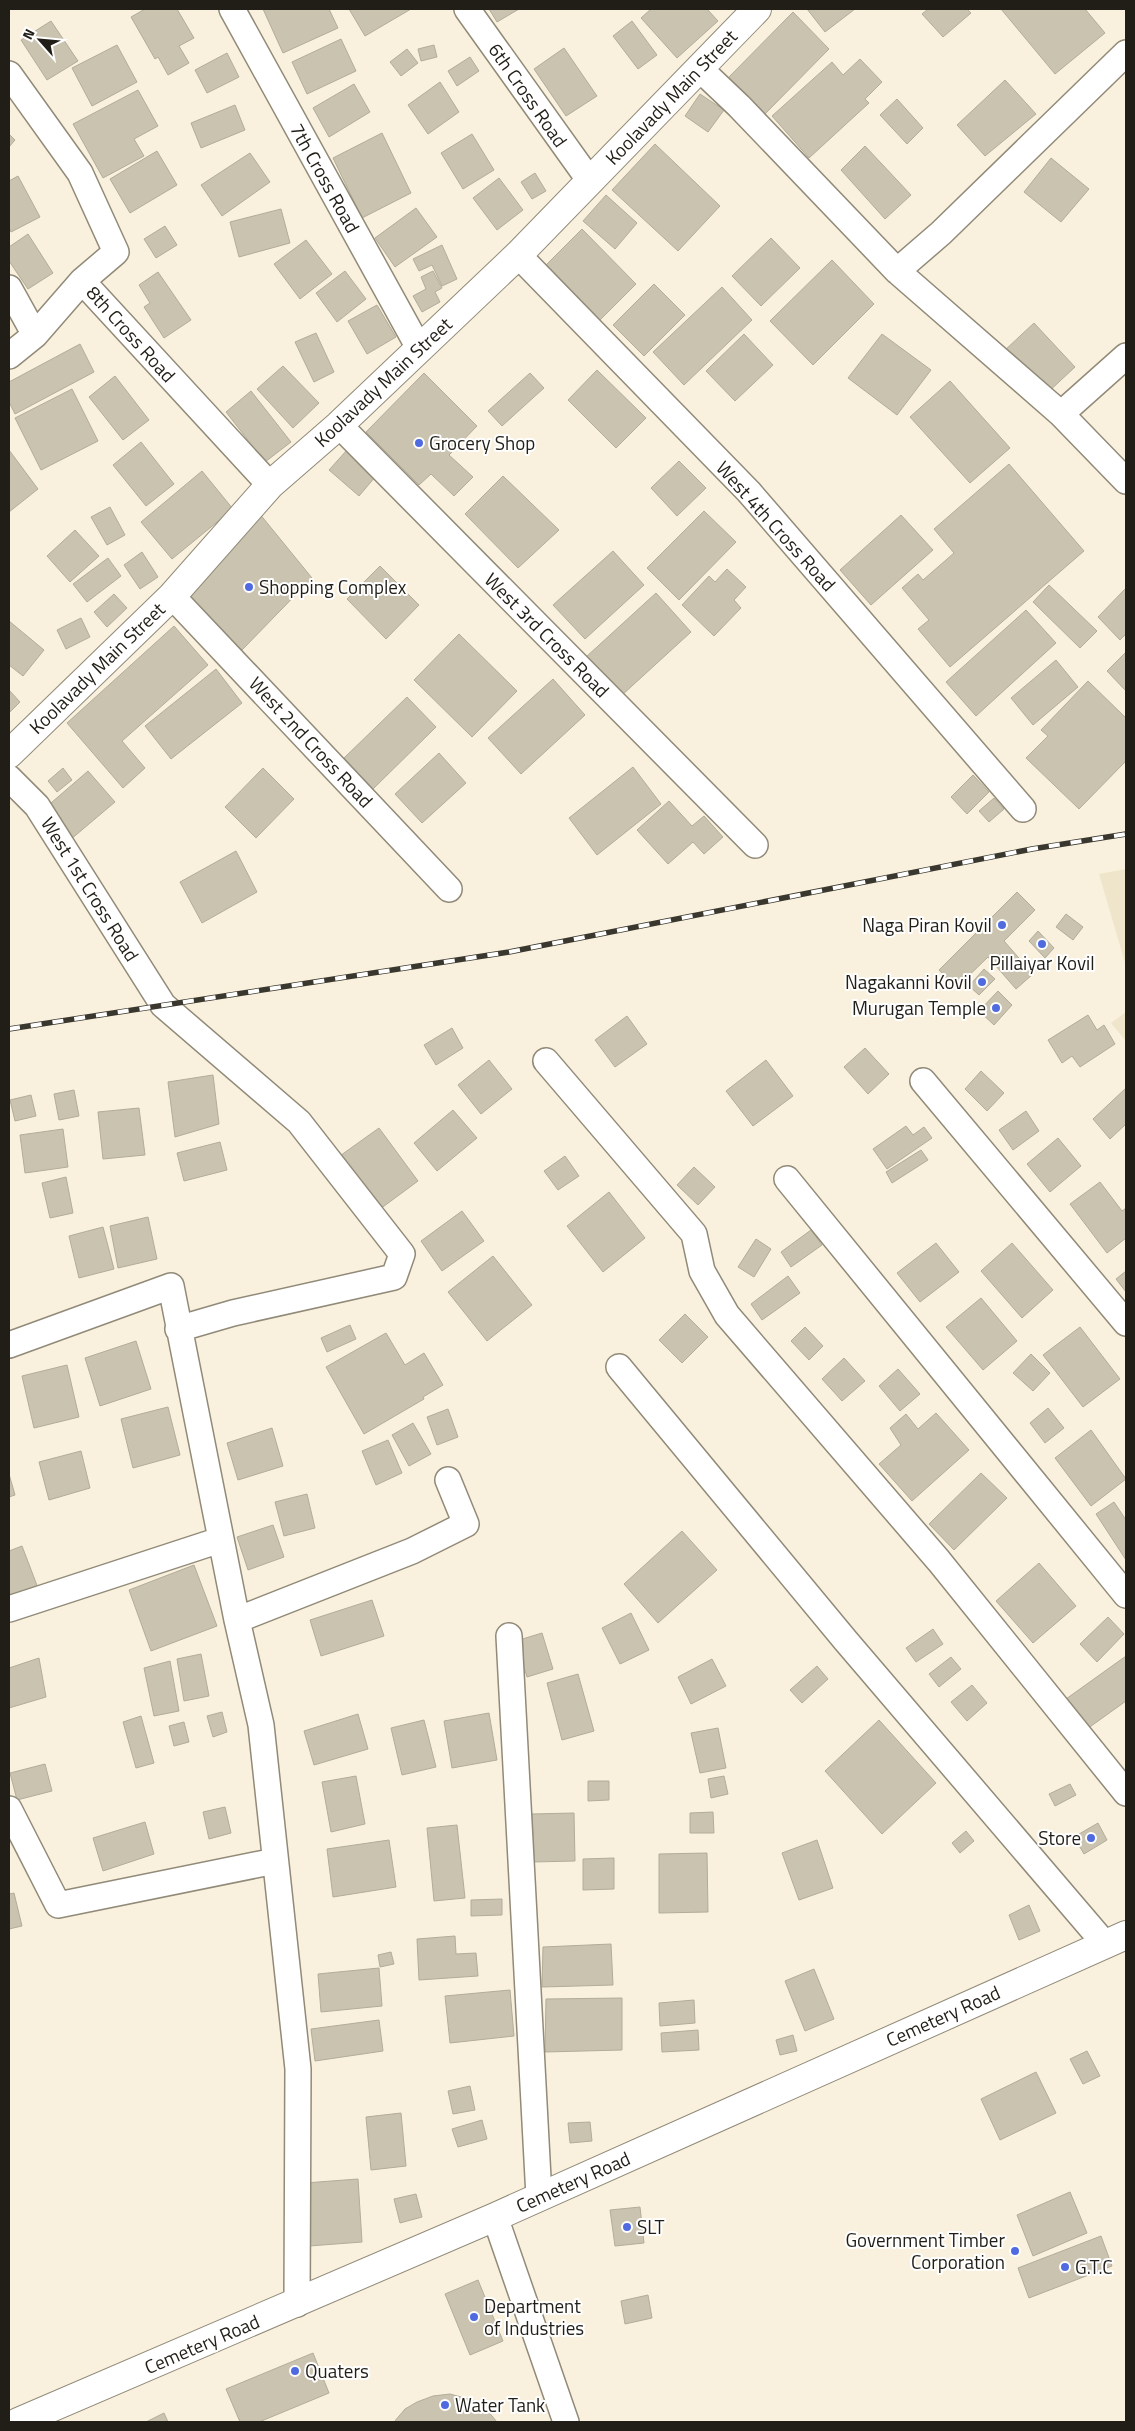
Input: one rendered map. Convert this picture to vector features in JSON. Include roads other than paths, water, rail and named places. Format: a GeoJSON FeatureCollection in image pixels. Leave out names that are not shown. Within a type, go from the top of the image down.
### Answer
{"type":"FeatureCollection","features":[{"type":"Feature","properties":{"kind":"main road","name":"Koolavady Main Street"},"geometry":{"type":"LineString","coordinates":[[9,754],[172,596],[270,485],[339,425],[518,255],[757,9]]}},
{"type":"Feature","properties":{"kind":"main road","name":"Cemetery Road"},"geometry":{"type":"LineString","coordinates":[[18,2422],[297,2304],[495,2217],[1116,1939]]}},
{"type":"Feature","properties":{"kind":"street","name":"7th Cross Road"},"geometry":{"type":"LineString","coordinates":[[232,9],[419,348]]}},
{"type":"Feature","properties":{"kind":"street","name":"6th Cross Road"},"geometry":{"type":"LineString","coordinates":[[467,9],[590,181]]}},
{"type":"Feature","properties":{"kind":"street"},"geometry":{"type":"LineString","coordinates":[[897,271],[940,233],[1126,53]]}},
{"type":"Feature","properties":{"kind":"street"},"geometry":{"type":"LineString","coordinates":[[699,68],[897,271],[1061,414],[1126,481]]}},
{"type":"Feature","properties":{"kind":"street","name":"8th Cross Road"},"geometry":{"type":"LineString","coordinates":[[9,74],[80,173],[116,252],[82,281],[270,485]]}},
{"type":"Feature","properties":{"kind":"street","name":"West 4th Cross Road"},"geometry":{"type":"LineString","coordinates":[[518,255],[749,492],[1024,809]]}},
{"type":"Feature","properties":{"kind":"street"},"geometry":{"type":"LineString","coordinates":[[9,356],[35,335],[82,281]]}},
{"type":"Feature","properties":{"kind":"street"},"geometry":{"type":"LineString","coordinates":[[9,288],[35,335]]}},
{"type":"Feature","properties":{"kind":"street"},"geometry":{"type":"LineString","coordinates":[[1061,414],[1126,356]]}},
{"type":"Feature","properties":{"kind":"street","name":"West 3rd Cross Road"},"geometry":{"type":"LineString","coordinates":[[339,425],[755,845]]}},
{"type":"Feature","properties":{"kind":"street","name":"West 2nd Cross Road"},"geometry":{"type":"LineString","coordinates":[[172,596],[449,889]]}},
{"type":"Feature","properties":{"kind":"street","name":"West 1st Cross Road"},"geometry":{"type":"LineString","coordinates":[[9,778],[37,806],[163,1005],[299,1122],[402,1254],[394,1277],[233,1313],[178,1329]]}},
{"type":"Feature","properties":{"kind":"street"},"geometry":{"type":"LineString","coordinates":[[546,1061],[694,1234],[702,1270],[728,1315],[945,1568],[1126,1793]]}},
{"type":"Feature","properties":{"kind":"street"},"geometry":{"type":"LineString","coordinates":[[923,1081],[1126,1323]]}},
{"type":"Feature","properties":{"kind":"street"},"geometry":{"type":"LineString","coordinates":[[787,1179],[1126,1595]]}},
{"type":"Feature","properties":{"kind":"street"},"geometry":{"type":"LineString","coordinates":[[9,1345],[171,1286],[236,1620],[261,1724],[298,2069],[297,2304]]}},
{"type":"Feature","properties":{"kind":"street"},"geometry":{"type":"LineString","coordinates":[[619,1367],[846,1642],[1116,1939]]}},
{"type":"Feature","properties":{"kind":"street"},"geometry":{"type":"LineString","coordinates":[[236,1620],[412,1551],[466,1524],[448,1480]]}},
{"type":"Feature","properties":{"kind":"street"},"geometry":{"type":"LineString","coordinates":[[9,1610],[220,1540]]}},
{"type":"Feature","properties":{"kind":"street"},"geometry":{"type":"LineString","coordinates":[[509,1636],[539,2197]]}},
{"type":"Feature","properties":{"kind":"street"},"geometry":{"type":"LineString","coordinates":[[9,1809],[58,1906],[275,1860]]}},
{"type":"Feature","properties":{"kind":"street"},"geometry":{"type":"LineString","coordinates":[[495,2217],[566,2422]]}},
{"type":"Feature","properties":{"kind":"railway"},"geometry":{"type":"LineString","coordinates":[[9,1029],[509,952],[1032,849],[1126,834]]}},
{"type":"Feature","properties":{"kind":"place","name":"Grocery Shop"},"geometry":{"type":"Point","coordinates":[419,443]}},
{"type":"Feature","properties":{"kind":"place","name":"Shopping Complex"},"geometry":{"type":"Point","coordinates":[249,587]}},
{"type":"Feature","properties":{"kind":"place","name":"Naga Piran Kovil"},"geometry":{"type":"Point","coordinates":[1002,925]}},
{"type":"Feature","properties":{"kind":"place","name":"Pillaiyar Kovil"},"geometry":{"type":"Point","coordinates":[1042,944]}},
{"type":"Feature","properties":{"kind":"place","name":"Nagakanni Kovil"},"geometry":{"type":"Point","coordinates":[982,982]}},
{"type":"Feature","properties":{"kind":"place","name":"Murugan Temple"},"geometry":{"type":"Point","coordinates":[996,1008]}},
{"type":"Feature","properties":{"kind":"place","name":"Store"},"geometry":{"type":"Point","coordinates":[1091,1838]}},
{"type":"Feature","properties":{"kind":"place","name":"SLT"},"geometry":{"type":"Point","coordinates":[627,2227]}},
{"type":"Feature","properties":{"kind":"place","name":"Government Timber Corporation"},"geometry":{"type":"Point","coordinates":[1015,2251]}},
{"type":"Feature","properties":{"kind":"place","name":"G.T.C"},"geometry":{"type":"Point","coordinates":[1065,2267]}},
{"type":"Feature","properties":{"kind":"place","name":"Department of Industries"},"geometry":{"type":"Point","coordinates":[474,2317]}},
{"type":"Feature","properties":{"kind":"place","name":"Quaters"},"geometry":{"type":"Point","coordinates":[295,2371]}},
{"type":"Feature","properties":{"kind":"place","name":"Water Tank"},"geometry":{"type":"Point","coordinates":[445,2405]}}]}
